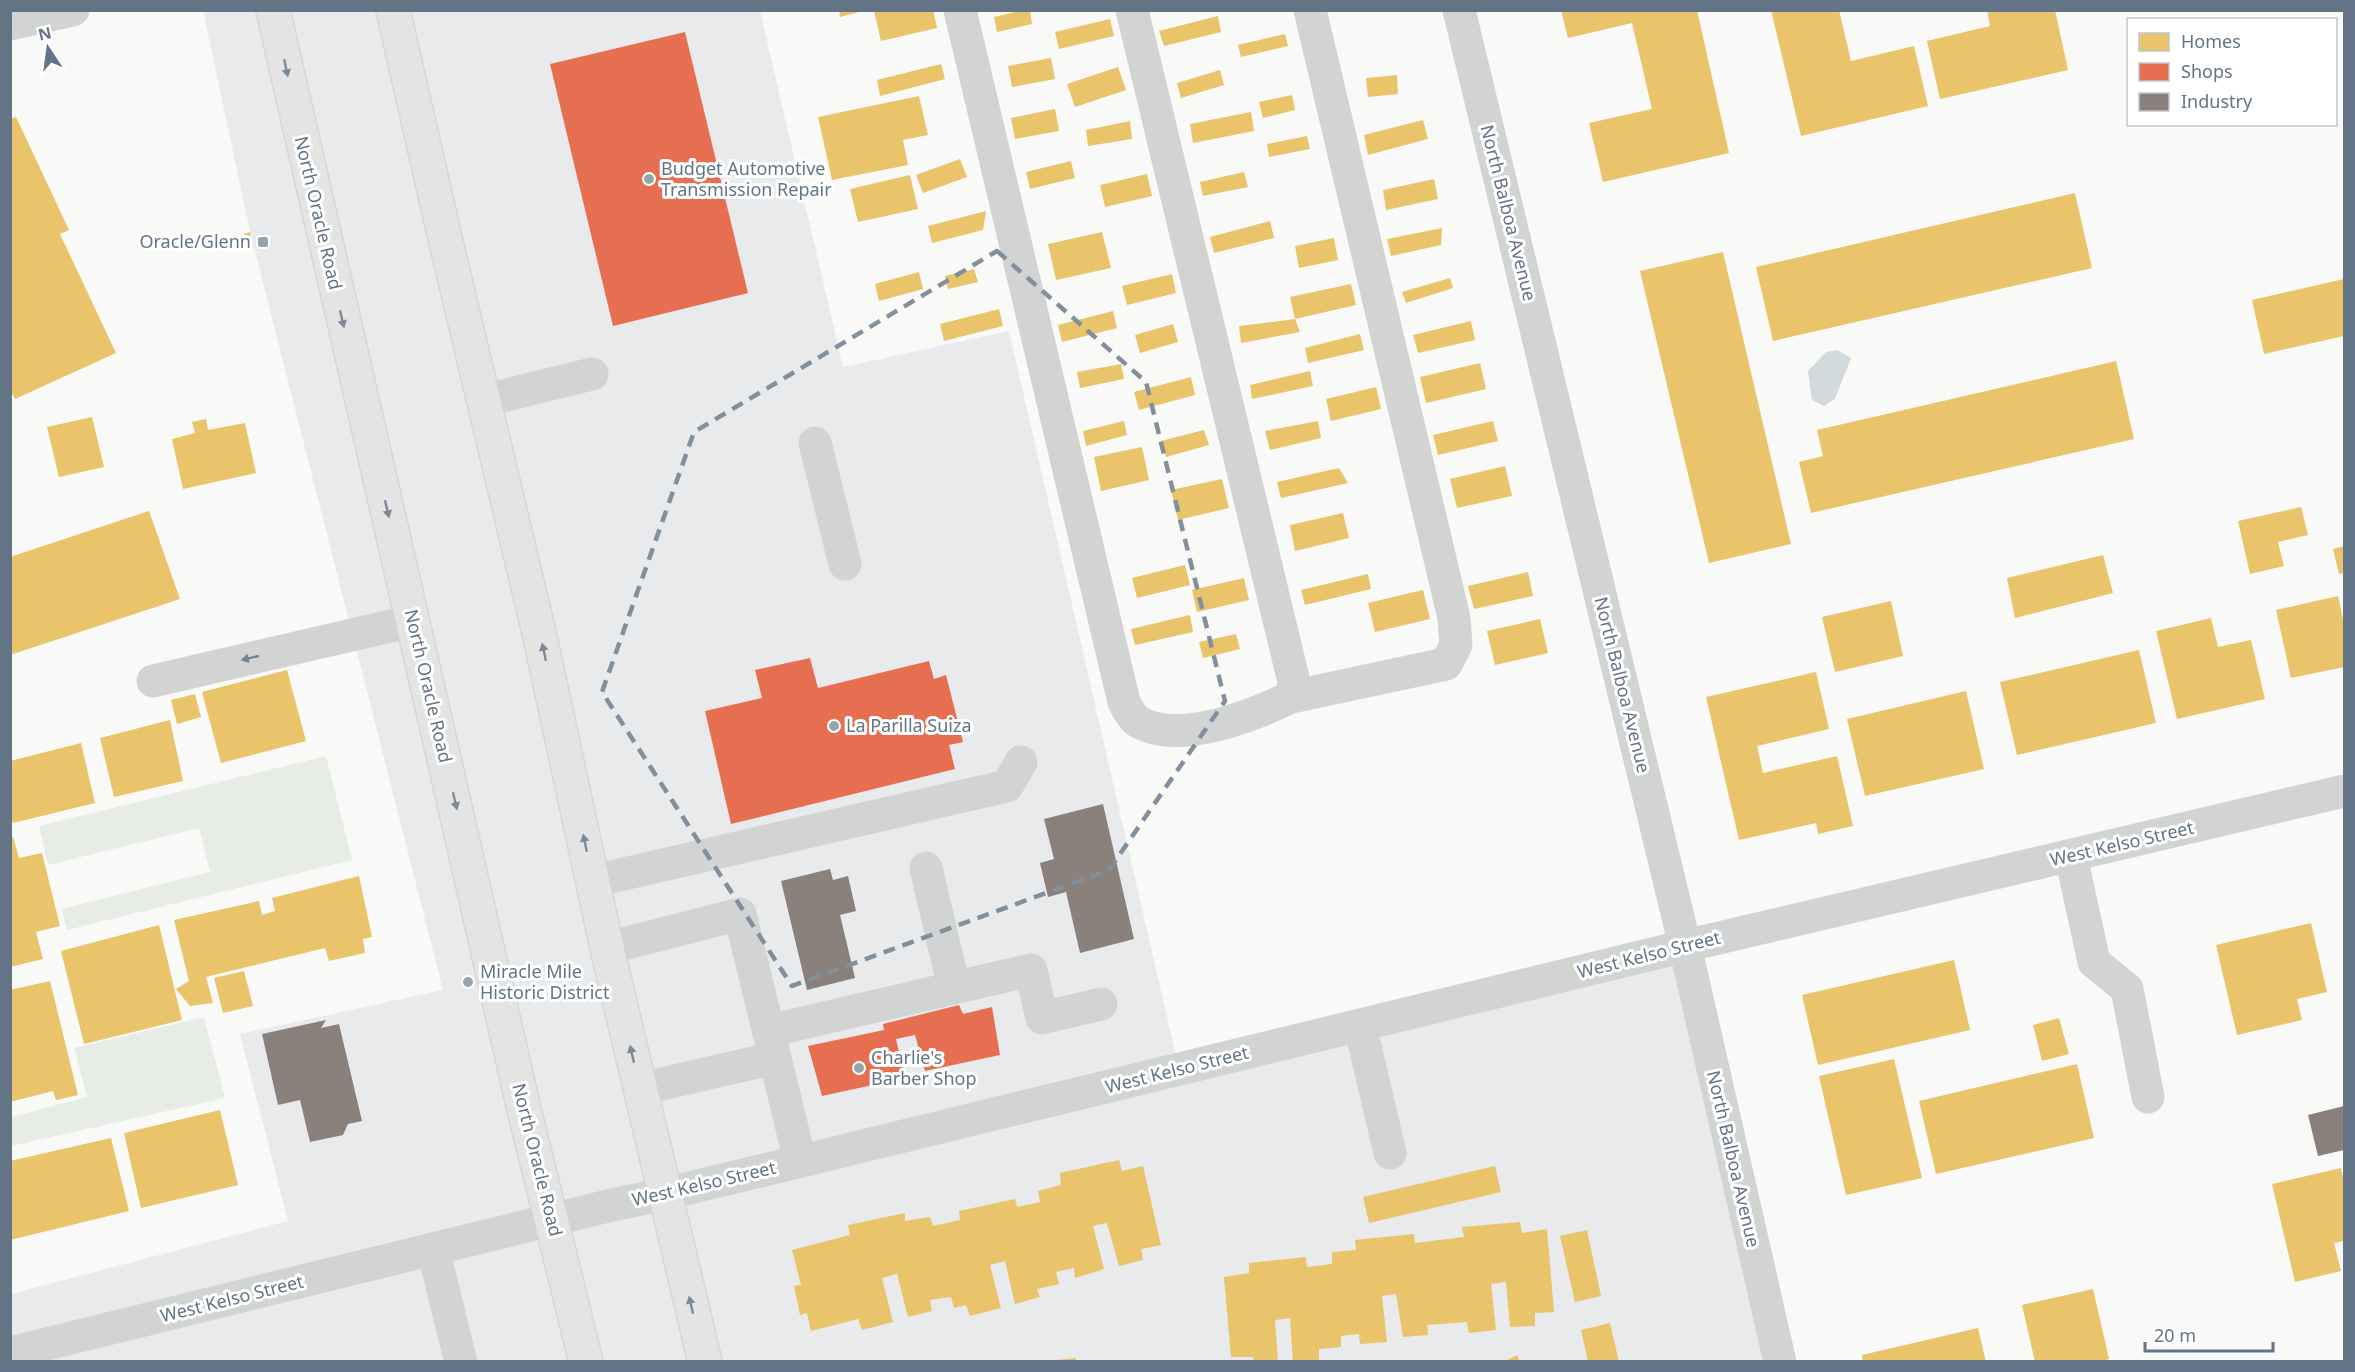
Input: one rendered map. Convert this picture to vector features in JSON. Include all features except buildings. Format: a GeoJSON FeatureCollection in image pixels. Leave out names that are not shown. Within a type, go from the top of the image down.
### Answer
{"type":"FeatureCollection","features":[{"type":"Feature","properties":{"kind":"main road","name":"North Oracle Road"},"geometry":{"type":"LineString","coordinates":[[273,10],[412,621],[586,1362]]}},
{"type":"Feature","properties":{"kind":"main road"},"geometry":{"type":"LineString","coordinates":[[393,10],[540,637],[607,948],[705,1362]]}},
{"type":"Feature","properties":{"kind":"street"},"geometry":{"type":"LineString","coordinates":[[10,24],[73,10]]}},
{"type":"Feature","properties":{"kind":"street"},"geometry":{"type":"LineString","coordinates":[[960,10],[1124,702],[1136,720],[1163,730],[1212,726],[1251,716],[1290,697],[1446,664],[1456,645],[1454,618],[1310,10]]}},
{"type":"Feature","properties":{"kind":"street"},"geometry":{"type":"LineString","coordinates":[[1132,10],[1294,682],[1290,697]]}},
{"type":"Feature","properties":{"kind":"street","name":"North Balboa Avenue"},"geometry":{"type":"LineString","coordinates":[[1459,10],[1685,946],[1780,1362]]}},
{"type":"Feature","properties":{"kind":"street"},"geometry":{"type":"LineString","coordinates":[[485,400],[591,374]]}},
{"type":"Feature","properties":{"kind":"street"},"geometry":{"type":"LineString","coordinates":[[815,443],[845,564]]}},
{"type":"Feature","properties":{"kind":"street"},"geometry":{"type":"LineString","coordinates":[[153,681],[412,621]]}},
{"type":"Feature","properties":{"kind":"street"},"geometry":{"type":"LineString","coordinates":[[593,881],[1006,786],[1021,762]]}},
{"type":"Feature","properties":{"kind":"street","name":"West Kelso Street"},"geometry":{"type":"LineString","coordinates":[[11,1349],[665,1194],[1685,946],[2344,791]]}},
{"type":"Feature","properties":{"kind":"street"},"geometry":{"type":"LineString","coordinates":[[2071,856],[2094,962],[2127,988],[2148,1097]]}},
{"type":"Feature","properties":{"kind":"street"},"geometry":{"type":"LineString","coordinates":[[927,868],[954,988]]}},
{"type":"Feature","properties":{"kind":"street"},"geometry":{"type":"LineString","coordinates":[[607,948],[740,914],[800,1161]]}},
{"type":"Feature","properties":{"kind":"street"},"geometry":{"type":"LineString","coordinates":[[640,1089],[772,1044],[954,988],[1031,970],[1042,1017],[1101,1004]]}},
{"type":"Feature","properties":{"kind":"street"},"geometry":{"type":"LineString","coordinates":[[1360,1025],[1390,1154]]}},
{"type":"Feature","properties":{"kind":"street"},"geometry":{"type":"LineString","coordinates":[[433,1249],[461,1362]]}},
{"type":"Feature","properties":{"kind":"highlighted area"},"geometry":{"type":"Polygon","coordinates":[[[997,251],[1146,382],[1225,701],[1109,870],[792,986],[602,692],[694,432],[997,251]]]}},
{"type":"Feature","properties":{"kind":"shaded area"},"geometry":{"type":"Polygon","coordinates":[[[203,10],[760,11],[843,367],[1009,331],[1179,1069],[1685,946],[1780,1362],[11,1362],[11,1294],[288,1221],[240,1034],[443,990],[250,232],[203,10]]]}},
{"type":"Feature","properties":{"kind":"shaded area"},"geometry":{"type":"Polygon","coordinates":[[[1837,350],[1851,358],[1835,399],[1824,406],[1812,400],[1808,371],[1826,352],[1837,350]]]}},
{"type":"Feature","properties":{"kind":"shaded area"},"geometry":{"type":"Polygon","coordinates":[[[326,756],[352,860],[67,930],[62,909],[210,872],[199,828],[48,865],[39,826],[326,756]]]}},
{"type":"Feature","properties":{"kind":"shaded area"},"geometry":{"type":"Polygon","coordinates":[[[204,1017],[225,1098],[11,1146],[11,1117],[87,1097],[74,1048],[204,1017]]]}},
{"type":"Feature","properties":{"kind":"place","name":"Budget Automotive Transmission Repair"},"geometry":{"type":"Point","coordinates":[649,179]}},
{"type":"Feature","properties":{"kind":"place","name":"Oracle/Glenn"},"geometry":{"type":"Point","coordinates":[263,242]}},
{"type":"Feature","properties":{"kind":"place","name":"La Parilla Suiza"},"geometry":{"type":"Point","coordinates":[834,726]}},
{"type":"Feature","properties":{"kind":"place","name":"Miracle Mile Historic District"},"geometry":{"type":"Point","coordinates":[468,982]}},
{"type":"Feature","properties":{"kind":"place","name":"Charlie's Barber Shop"},"geometry":{"type":"Point","coordinates":[859,1068]}}]}
